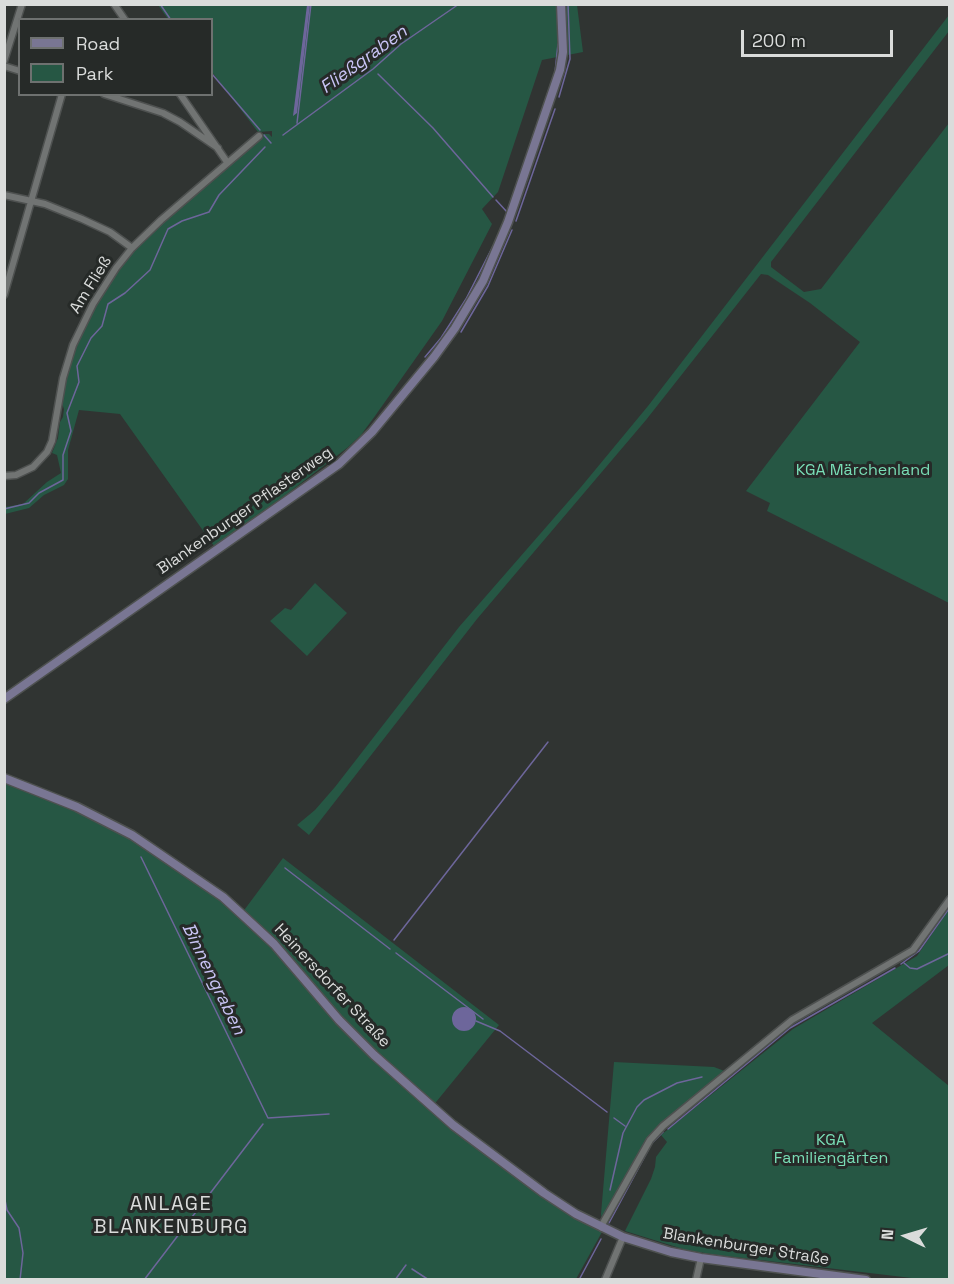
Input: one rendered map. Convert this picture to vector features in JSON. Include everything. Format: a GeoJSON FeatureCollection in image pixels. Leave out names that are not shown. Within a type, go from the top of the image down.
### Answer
{"type":"FeatureCollection","features":[{"type":"Feature","properties":{"kind":"main road","name":"Blankenburger Pflasterweg"},"geometry":{"type":"LineString","coordinates":[[4,699],[333,469],[372,432],[434,357],[483,280],[509,219],[560,70],[563,52],[561,4]]}},
{"type":"Feature","properties":{"kind":"main road","name":"Heinersdorfer Straße"},"geometry":{"type":"LineString","coordinates":[[4,778],[77,807],[132,835],[223,897],[274,944],[354,1036],[430,1106],[544,1193],[576,1214],[623,1237]]}},
{"type":"Feature","properties":{"kind":"main road","name":"Blankenburger Straße"},"geometry":{"type":"LineString","coordinates":[[623,1237],[660,1249],[700,1258],[804,1276],[866,1280]]}},
{"type":"Feature","properties":{"kind":"street"},"geometry":{"type":"LineString","coordinates":[[4,61],[22,4]]}},
{"type":"Feature","properties":{"kind":"street"},"geometry":{"type":"LineString","coordinates":[[114,4],[124,18]]}},
{"type":"Feature","properties":{"kind":"street"},"geometry":{"type":"LineString","coordinates":[[4,295],[61,96]]}},
{"type":"Feature","properties":{"kind":"street"},"geometry":{"type":"LineString","coordinates":[[181,96],[227,162]]}},
{"type":"Feature","properties":{"kind":"street"},"geometry":{"type":"LineString","coordinates":[[119,97],[163,113],[218,148]]}},
{"type":"Feature","properties":{"kind":"street","name":"Am Fließ"},"geometry":{"type":"LineString","coordinates":[[4,476],[16,475],[33,467],[47,452],[52,441],[63,378],[73,345],[102,289],[132,248],[259,136]]}},
{"type":"Feature","properties":{"kind":"street"},"geometry":{"type":"LineString","coordinates":[[4,195],[32,201],[82,219],[110,232],[132,248]]}},
{"type":"Feature","properties":{"kind":"street"},"geometry":{"type":"LineString","coordinates":[[602,1228],[603,1222],[641,1155],[650,1140],[663,1126],[792,1020],[913,950],[950,899]]}},
{"type":"Feature","properties":{"kind":"street"},"geometry":{"type":"LineString","coordinates":[[605,1280],[623,1237]]}},
{"type":"Feature","properties":{"kind":"street"},"geometry":{"type":"LineString","coordinates":[[696,1280],[700,1258]]}},
{"type":"Feature","properties":{"kind":"green space"},"geometry":{"type":"Polygon","coordinates":[[[158,5],[577,5],[583,52],[542,60],[498,192],[482,209],[492,224],[442,321],[361,435],[283,497],[214,546],[120,414],[79,410],[68,450],[68,479],[64,485],[44,495],[29,508],[5,514],[5,507],[23,504],[47,482],[61,473],[57,455],[52,453],[63,417],[64,409],[61,401],[65,377],[78,338],[99,298],[135,249],[164,221],[262,134],[269,134],[272,137],[272,131],[258,132],[213,73],[213,18],[167,18],[158,5]]]}},
{"type":"Feature","properties":{"kind":"green space","name":"KGA Märchenland"},"geometry":{"type":"Polygon","coordinates":[[[949,15],[949,31],[771,262],[771,267],[804,292],[821,289],[949,123],[949,603],[767,511],[770,503],[746,491],[860,342],[810,303],[768,275],[761,274],[646,420],[477,619],[309,835],[297,825],[315,810],[335,787],[459,627],[648,406],[949,15]]]}},
{"type":"Feature","properties":{"kind":"green space"},"geometry":{"type":"Polygon","coordinates":[[[315,583],[347,613],[307,656],[270,621],[285,608],[291,610],[315,583]]]}},
{"type":"Feature","properties":{"kind":"green space"},"geometry":{"type":"Polygon","coordinates":[[[5,778],[104,820],[242,913],[283,858],[499,1025],[432,1107],[544,1193],[602,1228],[602,1232],[576,1279],[5,1280],[5,778]]]}},
{"type":"Feature","properties":{"kind":"green space","name":"KGA Familiengärten"},"geometry":{"type":"Polygon","coordinates":[[[949,909],[949,965],[872,1023],[949,1086],[949,1279],[920,1279],[718,1255],[686,1250],[625,1231],[651,1179],[656,1157],[667,1142],[661,1135],[793,1029],[917,956],[949,909]]]}},
{"type":"Feature","properties":{"kind":"green space"},"geometry":{"type":"Polygon","coordinates":[[[614,1062],[714,1067],[727,1072],[657,1128],[646,1141],[602,1220],[601,1214],[614,1062]]]}},
{"type":"Feature","properties":{"kind":"shaded area"},"geometry":{"type":"Polygon","coordinates":[[[307,5],[310,5],[297,113],[293,116],[307,5]]]}},
{"type":"Feature","properties":{"kind":"shaded area"},"geometry":{"type":"Polygon","coordinates":[[[464,1007],[469,1008],[475,1014],[475,1024],[469,1030],[464,1031],[459,1030],[453,1024],[452,1019],[453,1014],[459,1008],[464,1007]]]}},
{"type":"Feature","properties":{"kind":"waterway"},"geometry":{"type":"LineString","coordinates":[[160,4],[170,18]]}},
{"type":"Feature","properties":{"kind":"waterway"},"geometry":{"type":"LineString","coordinates":[[297,123],[311,4]]}},
{"type":"Feature","properties":{"kind":"waterway","name":"Fließgraben"},"geometry":{"type":"LineString","coordinates":[[283,135],[373,69],[401,44],[459,4]]}},
{"type":"Feature","properties":{"kind":"waterway"},"geometry":{"type":"LineString","coordinates":[[559,97],[570,59],[568,4]]}},
{"type":"Feature","properties":{"kind":"waterway"},"geometry":{"type":"LineString","coordinates":[[496,200],[507,212],[555,72],[558,44]]}},
{"type":"Feature","properties":{"kind":"waterway"},"geometry":{"type":"LineString","coordinates":[[378,74],[433,128],[493,197]]}},
{"type":"Feature","properties":{"kind":"waterway"},"geometry":{"type":"LineString","coordinates":[[213,75],[260,130]]}},
{"type":"Feature","properties":{"kind":"waterway"},"geometry":{"type":"LineString","coordinates":[[516,221],[555,109]]}},
{"type":"Feature","properties":{"kind":"waterway"},"geometry":{"type":"LineString","coordinates":[[264,135],[271,143]]}},
{"type":"Feature","properties":{"kind":"waterway","name":"Fließgraben"},"geometry":{"type":"LineString","coordinates":[[4,509],[29,503],[39,493],[63,480],[63,455],[71,431],[67,413],[79,382],[77,366],[91,338],[102,326],[108,304],[125,293],[150,270],[168,229],[182,221],[209,212],[219,195],[265,147]]}},
{"type":"Feature","properties":{"kind":"waterway"},"geometry":{"type":"LineString","coordinates":[[500,231],[504,221]]}},
{"type":"Feature","properties":{"kind":"waterway"},"geometry":{"type":"LineString","coordinates":[[461,332],[488,286],[512,230]]}},
{"type":"Feature","properties":{"kind":"waterway"},"geometry":{"type":"LineString","coordinates":[[425,357],[441,338],[466,299],[493,246]]}},
{"type":"Feature","properties":{"kind":"waterway"},"geometry":{"type":"LineString","coordinates":[[394,940],[548,742]]}},
{"type":"Feature","properties":{"kind":"waterway","name":"Binnengraben"},"geometry":{"type":"LineString","coordinates":[[141,857],[268,1118],[329,1114]]}},
{"type":"Feature","properties":{"kind":"waterway"},"geometry":{"type":"LineString","coordinates":[[285,868],[390,949]]}},
{"type":"Feature","properties":{"kind":"waterway"},"geometry":{"type":"LineString","coordinates":[[901,964],[919,951],[950,907]]}},
{"type":"Feature","properties":{"kind":"waterway"},"geometry":{"type":"LineString","coordinates":[[396,953],[483,1019]]}},
{"type":"Feature","properties":{"kind":"waterway"},"geometry":{"type":"LineString","coordinates":[[904,963],[910,968],[917,969],[950,953]]}},
{"type":"Feature","properties":{"kind":"waterway"},"geometry":{"type":"LineString","coordinates":[[668,1129],[790,1028],[895,968]]}},
{"type":"Feature","properties":{"kind":"waterway"},"geometry":{"type":"LineString","coordinates":[[476,1021],[500,1031],[607,1112]]}},
{"type":"Feature","properties":{"kind":"waterway"},"geometry":{"type":"LineString","coordinates":[[610,1190],[623,1133],[637,1107],[644,1100],[677,1083],[702,1077]]}},
{"type":"Feature","properties":{"kind":"waterway"},"geometry":{"type":"LineString","coordinates":[[614,1118],[625,1126]]}},
{"type":"Feature","properties":{"kind":"waterway"},"geometry":{"type":"LineString","coordinates":[[144,1280],[263,1124]]}},
{"type":"Feature","properties":{"kind":"waterway"},"geometry":{"type":"LineString","coordinates":[[609,1223],[652,1143],[663,1132]]}},
{"type":"Feature","properties":{"kind":"waterway","name":"Fließgraben"},"geometry":{"type":"LineString","coordinates":[[4,1195],[7,1210],[19,1228],[23,1253],[20,1280]]}},
{"type":"Feature","properties":{"kind":"waterway"},"geometry":{"type":"LineString","coordinates":[[579,1280],[601,1239]]}},
{"type":"Feature","properties":{"kind":"waterway"},"geometry":{"type":"LineString","coordinates":[[395,1280],[406,1265]]}},
{"type":"Feature","properties":{"kind":"waterway"},"geometry":{"type":"LineString","coordinates":[[412,1269],[429,1280]]}},
{"type":"Feature","properties":{"kind":"district","name":"ANLAGE BLANKENBURG"},"geometry":{"type":"Point","coordinates":[171,1216]}}]}
